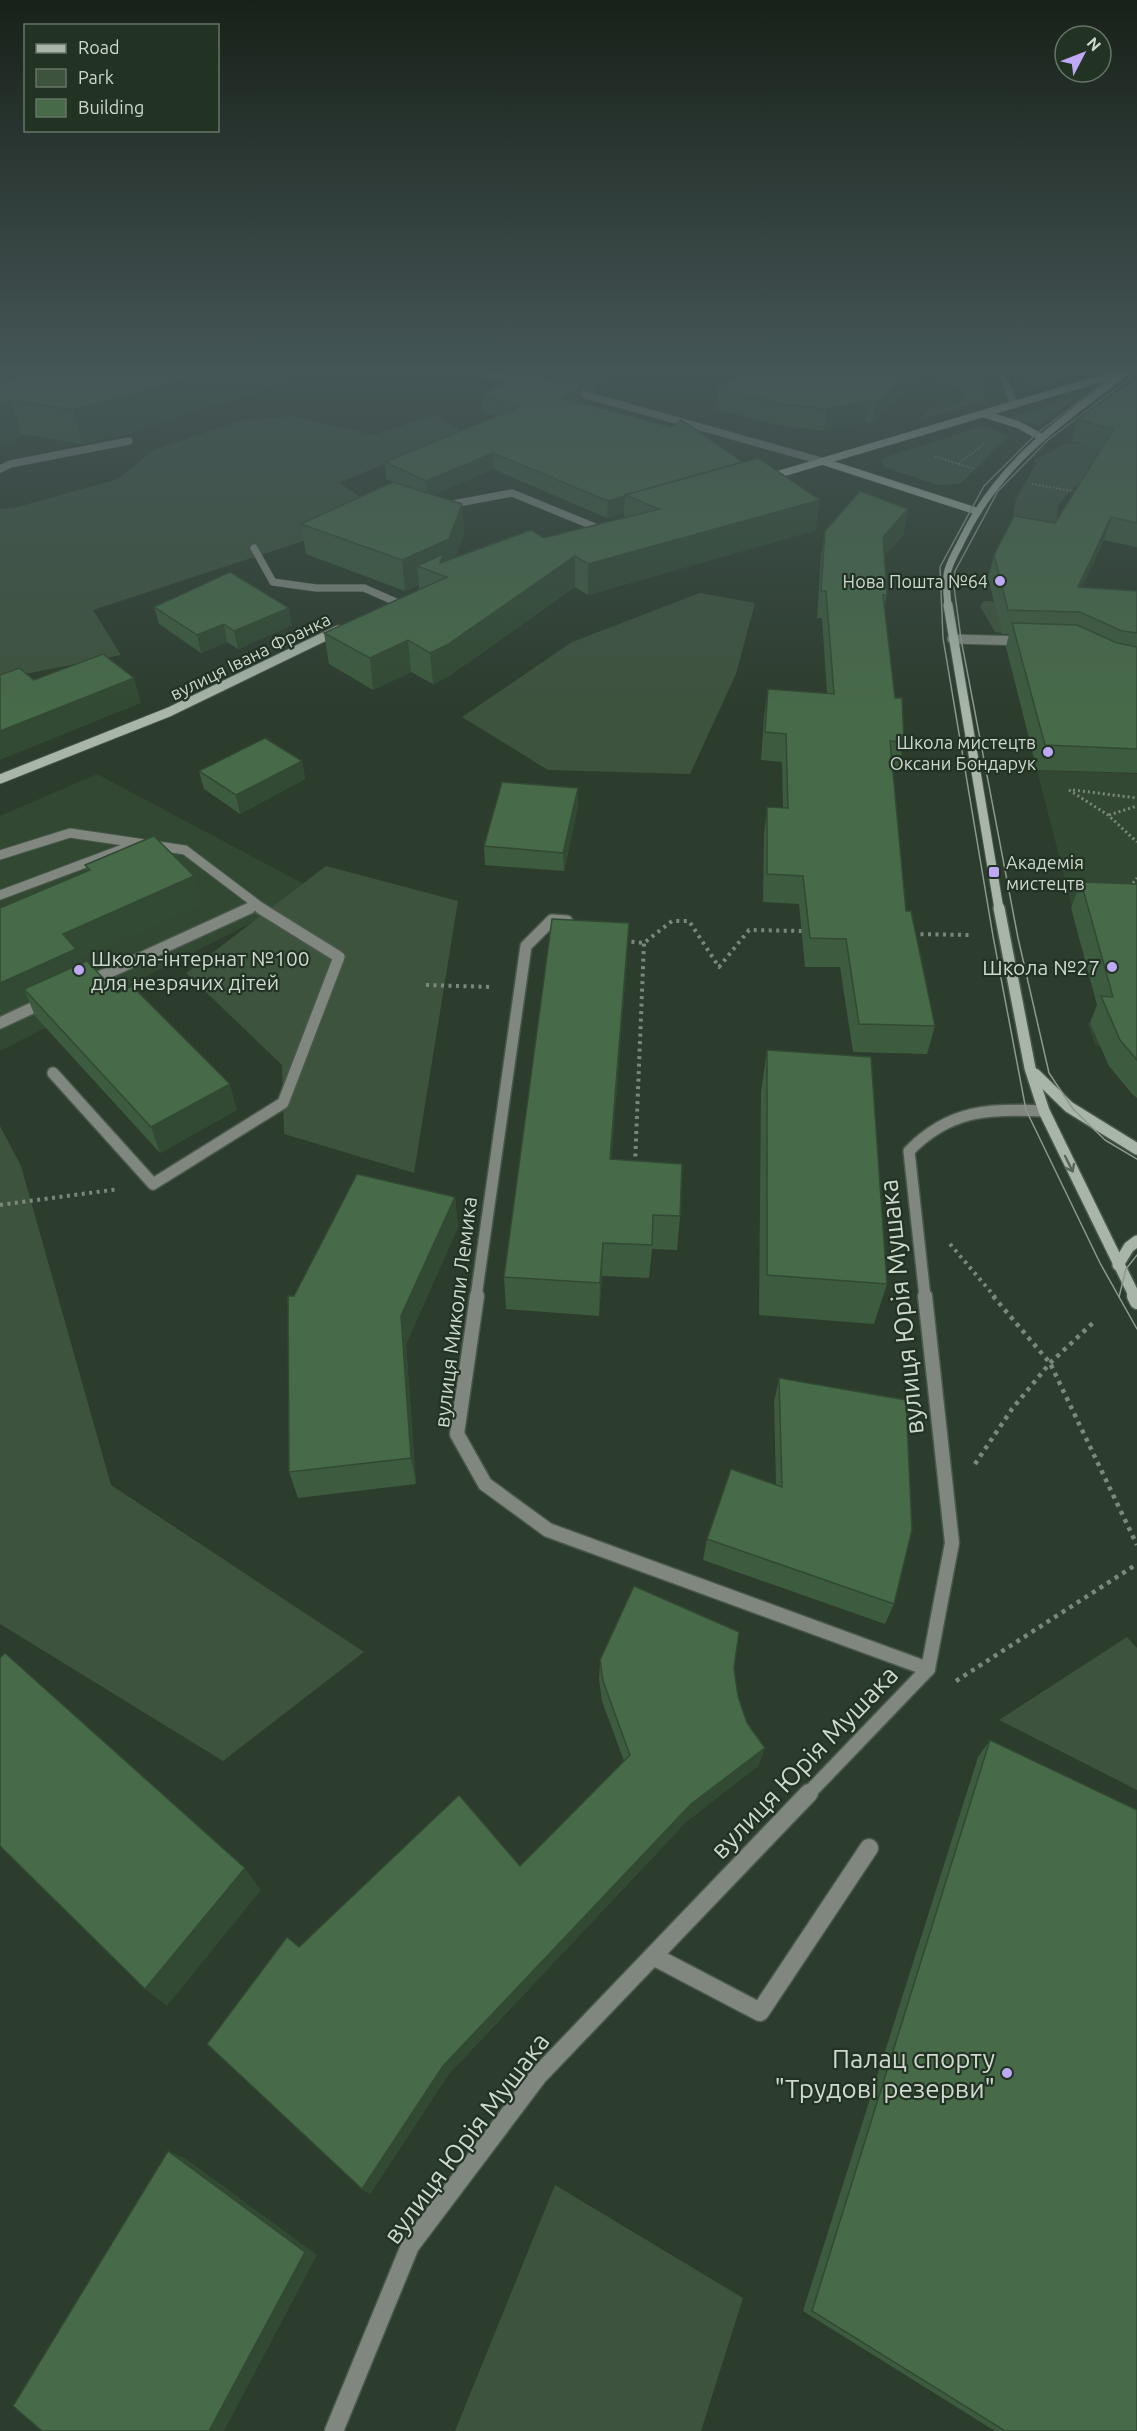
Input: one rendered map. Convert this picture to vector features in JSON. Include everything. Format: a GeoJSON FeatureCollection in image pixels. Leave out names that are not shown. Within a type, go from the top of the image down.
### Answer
{"type":"FeatureCollection","features":[{"type":"Feature","properties":{"kind":"main road"},"geometry":{"type":"LineString","coordinates":[[890,483],[976,512]]}},
{"type":"Feature","properties":{"kind":"main road"},"geometry":{"type":"LineString","coordinates":[[996,483],[976,512],[948,569],[946,587],[952,639],[1004,937],[1030,1068],[1044,1111],[1137,1302]]}},
{"type":"Feature","properties":{"kind":"main road"},"geometry":{"type":"LineString","coordinates":[[585,530],[599,526]]}},
{"type":"Feature","properties":{"kind":"main road"},"geometry":{"type":"LineString","coordinates":[[386,607],[407,597]]}},
{"type":"Feature","properties":{"kind":"main road","name":"вулиця Івана Франка"},"geometry":{"type":"LineString","coordinates":[[0,779],[169,712],[343,628]]}},
{"type":"Feature","properties":{"kind":"main road"},"geometry":{"type":"LineString","coordinates":[[1030,1068],[1048,1091],[1137,1149]]}},
{"type":"Feature","properties":{"kind":"main road"},"geometry":{"type":"LineString","coordinates":[[1118,1264],[1129,1247],[1137,1241]]}},
{"type":"Feature","properties":{"kind":"street"},"geometry":{"type":"LineString","coordinates":[[436,507],[512,493],[599,526]]}},
{"type":"Feature","properties":{"kind":"street"},"geometry":{"type":"LineString","coordinates":[[254,548],[273,582],[316,588],[364,588],[396,602]]}},
{"type":"Feature","properties":{"kind":"street"},"geometry":{"type":"LineString","coordinates":[[952,639],[1028,641]]}},
{"type":"Feature","properties":{"kind":"street"},"geometry":{"type":"LineString","coordinates":[[0,855],[70,832],[185,850],[256,905],[339,957],[283,1103],[153,1184],[53,1073]]}},
{"type":"Feature","properties":{"kind":"street"},"geometry":{"type":"LineString","coordinates":[[0,895],[139,843]]}},
{"type":"Feature","properties":{"kind":"street"},"geometry":{"type":"LineString","coordinates":[[75,988],[256,905]]}},
{"type":"Feature","properties":{"kind":"street","name":"вулиця Миколи Лемика"},"geometry":{"type":"LineString","coordinates":[[573,921],[552,920],[526,946],[457,1434],[485,1484],[549,1530],[928,1670]]}},
{"type":"Feature","properties":{"kind":"street"},"geometry":{"type":"LineString","coordinates":[[0,1023],[53,998]]}},
{"type":"Feature","properties":{"kind":"street","name":"вулиця Юрія Мушака"},"geometry":{"type":"LineString","coordinates":[[334,2431],[410,2246],[538,2076],[928,1670],[952,1543],[909,1151],[922,1135],[948,1119],[1002,1109],[1044,1111]]}},
{"type":"Feature","properties":{"kind":"street"},"geometry":{"type":"LineString","coordinates":[[653,1956],[759,2012],[868,1848]]}},
{"type":"Feature","properties":{"kind":"path"},"geometry":{"type":"LineString","coordinates":[[1031,484],[1082,493]]}},
{"type":"Feature","properties":{"kind":"path"},"geometry":{"type":"LineString","coordinates":[[1137,798],[1069,790],[1108,815],[1137,842]]}},
{"type":"Feature","properties":{"kind":"path"},"geometry":{"type":"LineString","coordinates":[[1108,815],[1137,807]]}},
{"type":"Feature","properties":{"kind":"path"},"geometry":{"type":"LineString","coordinates":[[1128,890],[1137,878]]}},
{"type":"Feature","properties":{"kind":"path"},"geometry":{"type":"LineString","coordinates":[[614,940],[644,943],[672,921],[689,921],[719,967],[749,930],[807,931]]}},
{"type":"Feature","properties":{"kind":"path"},"geometry":{"type":"LineString","coordinates":[[911,934],[969,935]]}},
{"type":"Feature","properties":{"kind":"path"},"geometry":{"type":"LineString","coordinates":[[635,1172],[644,943]]}},
{"type":"Feature","properties":{"kind":"path"},"geometry":{"type":"LineString","coordinates":[[426,985],[474,986]]}},
{"type":"Feature","properties":{"kind":"path"},"geometry":{"type":"LineString","coordinates":[[0,1205],[153,1184]]}},
{"type":"Feature","properties":{"kind":"path"},"geometry":{"type":"LineString","coordinates":[[943,1236],[1050,1363],[1137,1545]]}},
{"type":"Feature","properties":{"kind":"path"},"geometry":{"type":"LineString","coordinates":[[971,1470],[1012,1409],[1050,1363],[1096,1320]]}},
{"type":"Feature","properties":{"kind":"path"},"geometry":{"type":"LineString","coordinates":[[952,1684],[1137,1564]]}},
{"type":"Feature","properties":{"kind":"shaded area"},"geometry":{"type":"Polygon","coordinates":[[[1037,770],[1137,774],[1137,1098],[1109,1066],[1101,1047],[1095,1045],[1088,1023],[1102,1023],[1037,770]]]}},
{"type":"Feature","properties":{"kind":"shaded area","name":"Школа-інтернат №100 для незрячих дітей"},"geometry":{"type":"Polygon","coordinates":[[[97,774],[315,890],[0,1051],[0,816],[97,774]]]}},
{"type":"Feature","properties":{"kind":"green space"},"geometry":{"type":"Polygon","coordinates":[[[102,483],[340,483],[386,514],[93,610],[121,655],[0,679],[0,509],[14,508],[102,483]]]}},
{"type":"Feature","properties":{"kind":"green space"},"geometry":{"type":"Polygon","coordinates":[[[933,483],[961,483],[960,484],[933,483]]]}},
{"type":"Feature","properties":{"kind":"green space"},"geometry":{"type":"Polygon","coordinates":[[[1025,483],[1080,483],[1058,505],[1057,522],[1013,516],[1016,499],[1025,483]]]}},
{"type":"Feature","properties":{"kind":"green space"},"geometry":{"type":"Polygon","coordinates":[[[700,593],[755,603],[736,674],[690,774],[548,770],[462,717],[572,642],[700,593]]]}},
{"type":"Feature","properties":{"kind":"green space"},"geometry":{"type":"Polygon","coordinates":[[[984,601],[1004,602],[1024,636],[995,632],[980,606],[984,601]]]}},
{"type":"Feature","properties":{"kind":"green space"},"geometry":{"type":"Polygon","coordinates":[[[326,866],[458,901],[414,1173],[284,1134],[282,1065],[186,973],[326,866]]]}},
{"type":"Feature","properties":{"kind":"green space"},"geometry":{"type":"Polygon","coordinates":[[[0,1126],[21,1166],[111,1485],[364,1652],[223,1761],[0,1624],[0,1126]]]}},
{"type":"Feature","properties":{"kind":"green space"},"geometry":{"type":"Polygon","coordinates":[[[1127,1637],[1137,1648],[1137,1790],[999,1720],[1127,1637]]]}},
{"type":"Feature","properties":{"kind":"green space"},"geometry":{"type":"Polygon","coordinates":[[[555,2185],[743,2298],[701,2431],[455,2431],[555,2185]]]}},
{"type":"Feature","properties":{"kind":"building"},"geometry":{"type":"Polygon","coordinates":[[[390,483],[398,483],[462,504],[449,539],[402,560],[301,524],[390,483]]]}},
{"type":"Feature","properties":{"kind":"building"},"geometry":{"type":"Polygon","coordinates":[[[566,483],[666,483],[625,495],[608,501],[566,483]]]}},
{"type":"Feature","properties":{"kind":"building"},"geometry":{"type":"Polygon","coordinates":[[[667,483],[796,483],[820,500],[588,564],[575,556],[447,645],[430,653],[408,640],[370,658],[324,633],[447,577],[417,566],[443,554],[440,563],[531,530],[544,538],[659,509],[625,495],[667,483]]]}},
{"type":"Feature","properties":{"kind":"building"},"geometry":{"type":"Polygon","coordinates":[[[1080,483],[1137,483],[1137,523],[1111,517],[1078,587],[1137,591],[1137,633],[1122,631],[1080,612],[1008,610],[994,555],[1014,516],[1055,523],[1080,483]]]}},
{"type":"Feature","properties":{"kind":"building"},"geometry":{"type":"Polygon","coordinates":[[[860,491],[908,509],[883,537],[887,595],[883,595],[895,698],[902,698],[904,742],[890,741],[906,911],[911,911],[935,1026],[859,1024],[846,939],[810,938],[803,876],[767,874],[767,807],[788,808],[786,734],[765,732],[768,689],[834,694],[826,591],[821,591],[825,531],[860,491]]]}},
{"type":"Feature","properties":{"kind":"building"},"geometry":{"type":"Polygon","coordinates":[[[230,572],[289,608],[234,631],[224,624],[197,635],[154,607],[230,572]]]}},
{"type":"Feature","properties":{"kind":"building"},"geometry":{"type":"Polygon","coordinates":[[[1012,623],[1077,625],[1117,643],[1137,647],[1137,749],[1045,745],[1012,623]]]}},
{"type":"Feature","properties":{"kind":"building"},"geometry":{"type":"Polygon","coordinates":[[[103,654],[134,678],[0,731],[0,675],[19,668],[34,680],[103,654]]]}},
{"type":"Feature","properties":{"kind":"building"},"geometry":{"type":"Polygon","coordinates":[[[265,738],[302,761],[236,795],[199,771],[265,738]]]}},
{"type":"Feature","properties":{"kind":"building"},"geometry":{"type":"Polygon","coordinates":[[[502,782],[578,788],[563,853],[484,846],[502,782]]]}},
{"type":"Feature","properties":{"kind":"building"},"geometry":{"type":"Polygon","coordinates":[[[154,836],[194,876],[63,934],[76,949],[0,983],[0,908],[90,870],[85,865],[154,836]]]}},
{"type":"Feature","properties":{"kind":"building"},"geometry":{"type":"Polygon","coordinates":[[[1081,882],[1137,884],[1137,1060],[1120,1040],[1101,996],[1113,997],[1081,882]]]}},
{"type":"Feature","properties":{"kind":"building"},"geometry":{"type":"Polygon","coordinates":[[[552,919],[629,923],[610,1159],[682,1164],[680,1216],[653,1215],[652,1245],[603,1243],[600,1283],[504,1277],[552,919]]]}},
{"type":"Feature","properties":{"kind":"building"},"geometry":{"type":"Polygon","coordinates":[[[87,961],[117,993],[132,986],[230,1084],[151,1127],[24,989],[87,961]]]}},
{"type":"Feature","properties":{"kind":"building"},"geometry":{"type":"Polygon","coordinates":[[[767,1050],[871,1057],[887,1284],[767,1275],[767,1050]]]}},
{"type":"Feature","properties":{"kind":"building"},"geometry":{"type":"Polygon","coordinates":[[[357,1174],[455,1197],[401,1316],[411,1458],[289,1472],[288,1296],[294,1296],[357,1174]]]}},
{"type":"Feature","properties":{"kind":"building"},"geometry":{"type":"Polygon","coordinates":[[[779,1378],[906,1400],[912,1530],[894,1604],[707,1539],[731,1469],[782,1487],[779,1378]]]}},
{"type":"Feature","properties":{"kind":"building"},"geometry":{"type":"Polygon","coordinates":[[[634,1586],[739,1632],[734,1668],[738,1696],[747,1723],[765,1748],[691,1804],[443,2066],[362,2189],[207,2044],[287,1937],[299,1947],[459,1795],[520,1866],[630,1755],[603,1681],[600,1660],[634,1586]]]}},
{"type":"Feature","properties":{"kind":"building"},"geometry":{"type":"Polygon","coordinates":[[[5,1653],[245,1868],[145,1989],[0,1846],[0,1658],[5,1653]]]}},
{"type":"Feature","properties":{"kind":"building","name":"Палац спорту \"Трудові резерви\""},"geometry":{"type":"Polygon","coordinates":[[[990,1740],[1137,1810],[1137,2431],[1005,2431],[812,2311],[990,1740]]]}},
{"type":"Feature","properties":{"kind":"building"},"geometry":{"type":"Polygon","coordinates":[[[168,2151],[305,2252],[209,2431],[42,2431],[13,2406],[168,2151]]]}},
{"type":"Feature","properties":{"kind":"tram line"},"geometry":{"type":"LineString","coordinates":[[987,483],[940,567],[943,638],[993,936],[1026,1110],[1100,1263],[1119,1297]]}},
{"type":"Feature","properties":{"kind":"tram line"},"geometry":{"type":"LineString","coordinates":[[1005,483],[998,491],[955,571],[954,587],[961,639],[1018,938],[1049,1073],[1073,1109],[1105,1140],[1137,1159]]}},
{"type":"Feature","properties":{"kind":"tram line"},"geometry":{"type":"LineString","coordinates":[[1119,1297],[1126,1269],[1137,1255]]}},
{"type":"Feature","properties":{"kind":"tram line"},"geometry":{"type":"LineString","coordinates":[[1119,1297],[1137,1329]]}},
{"type":"Feature","properties":{"kind":"place","name":"Нова Пошта №64"},"geometry":{"type":"Point","coordinates":[1000,581]}},
{"type":"Feature","properties":{"kind":"place","name":"Школа мистецтв Оксани Бондарук"},"geometry":{"type":"Point","coordinates":[1048,752]}},
{"type":"Feature","properties":{"kind":"place","name":"Академія мистецтв"},"geometry":{"type":"Point","coordinates":[994,872]}},
{"type":"Feature","properties":{"kind":"place","name":"Школа №27"},"geometry":{"type":"Point","coordinates":[1112,967]}},
{"type":"Feature","properties":{"kind":"place","name":"Школа-інтернат №100 для незрячих дітей"},"geometry":{"type":"Point","coordinates":[79,970]}},
{"type":"Feature","properties":{"kind":"place","name":"Палац спорту \"Трудові резерви\""},"geometry":{"type":"Point","coordinates":[1007,2073]}}]}
